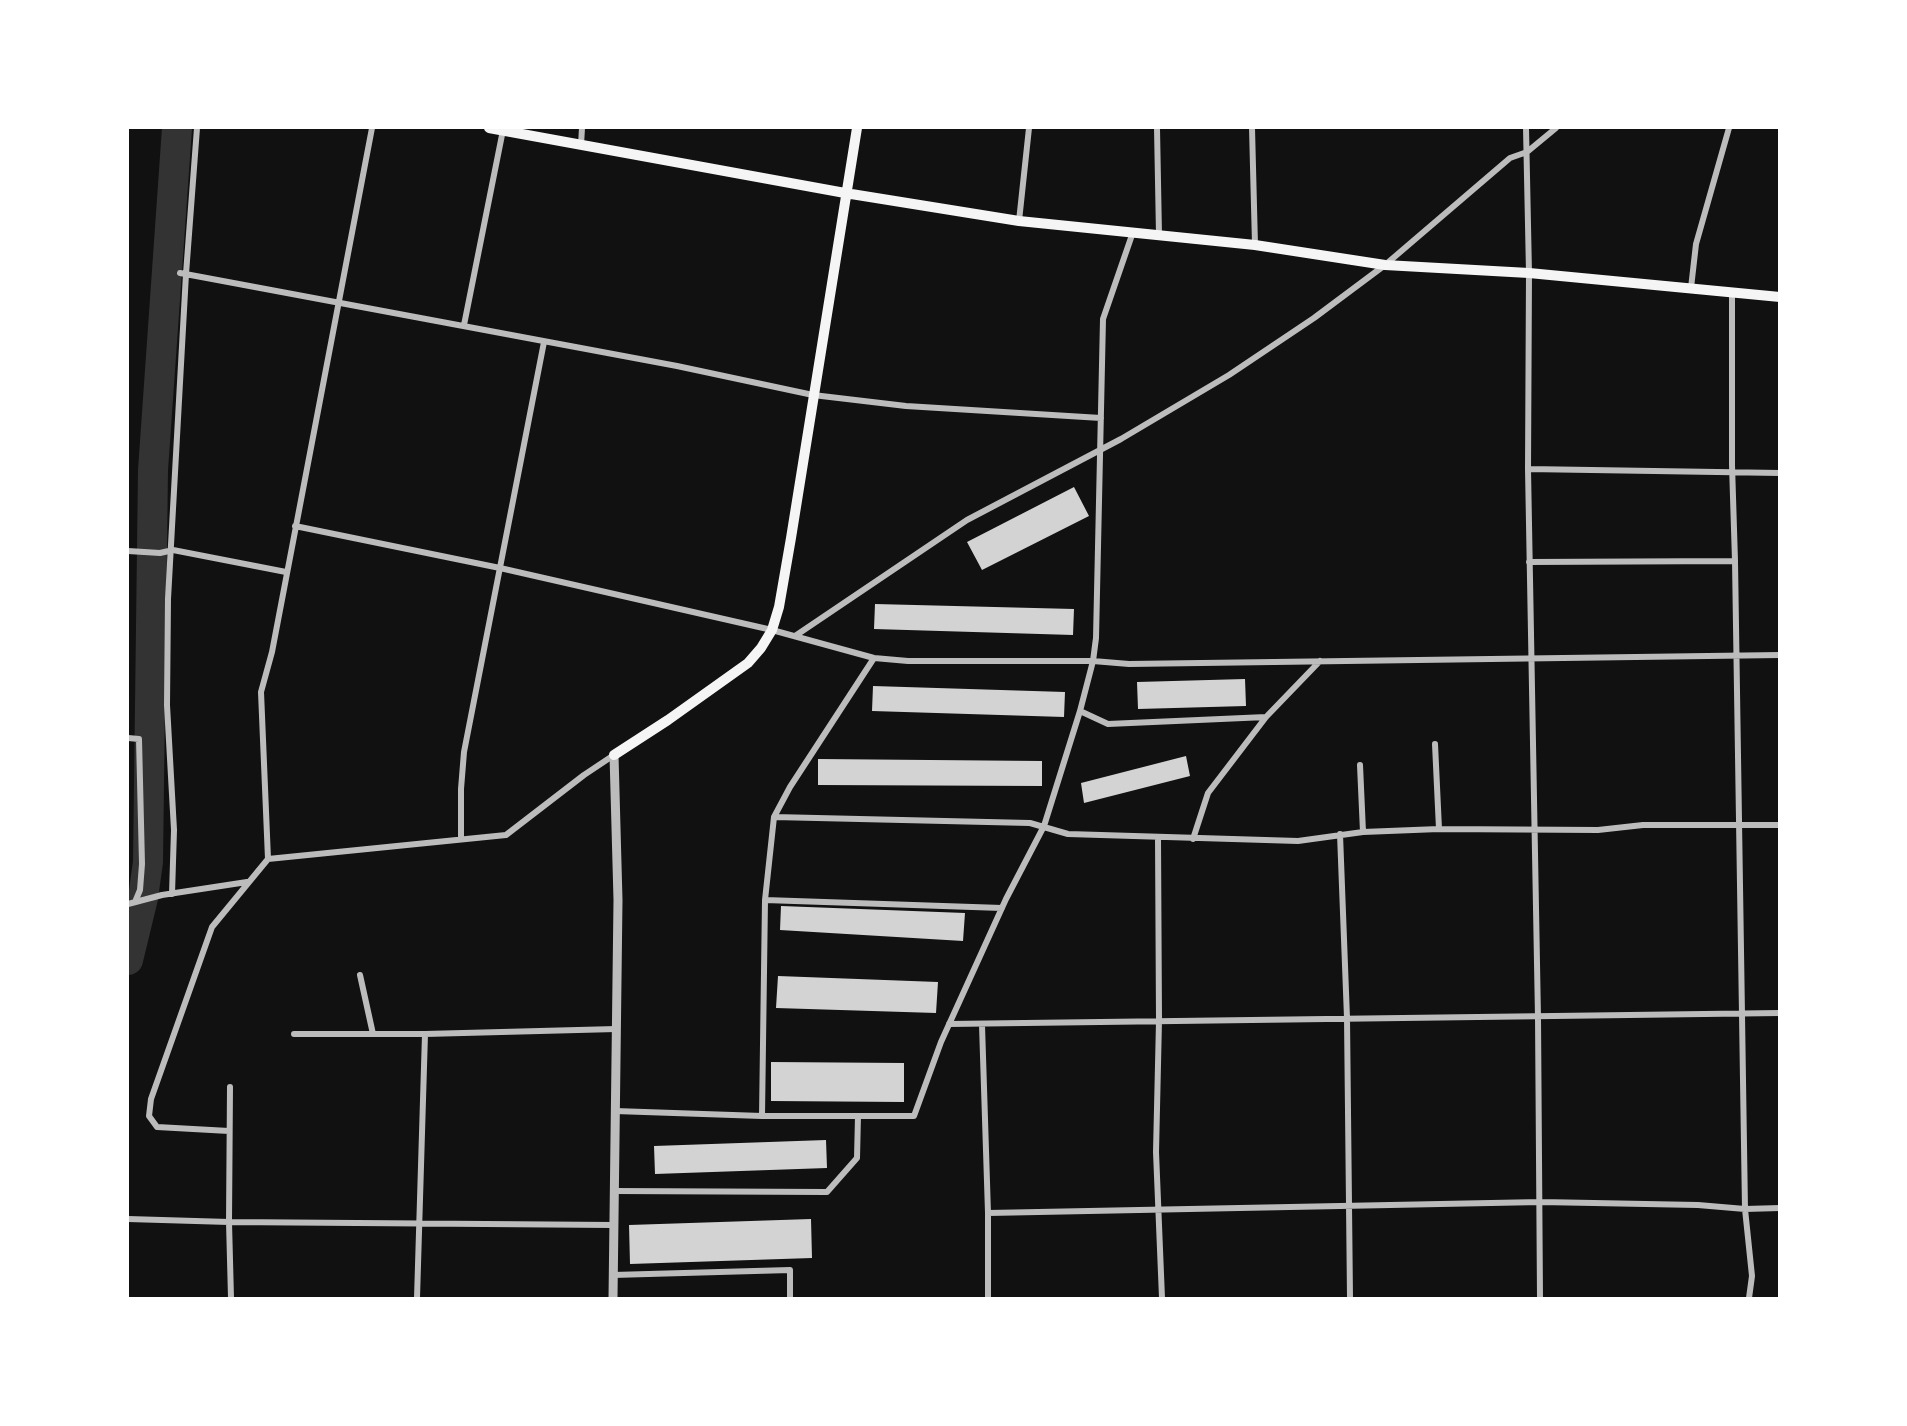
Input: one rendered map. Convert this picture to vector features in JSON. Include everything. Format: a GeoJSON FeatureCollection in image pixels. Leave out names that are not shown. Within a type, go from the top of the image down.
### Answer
{"type":"FeatureCollection","features":[{"type":"Feature","properties":{"kind":"main road"},"geometry":{"type":"LineString","coordinates":[[489,128],[845,193],[1019,220],[1255,244],[1385,265],[1529,273],[1779,297]]}},
{"type":"Feature","properties":{"kind":"main road"},"geometry":{"type":"LineString","coordinates":[[614,755],[748,663],[772,630],[789,549],[857,128]]}},
{"type":"Feature","properties":{"kind":"street"},"geometry":{"type":"LineString","coordinates":[[172,894],[174,830],[166,655],[183,274],[197,128]]}},
{"type":"Feature","properties":{"kind":"street"},"geometry":{"type":"LineString","coordinates":[[268,858],[261,692],[272,652],[372,128]]}},
{"type":"Feature","properties":{"kind":"street"},"geometry":{"type":"LineString","coordinates":[[582,128],[582,145]]}},
{"type":"Feature","properties":{"kind":"street"},"geometry":{"type":"LineString","coordinates":[[1019,220],[1029,128]]}},
{"type":"Feature","properties":{"kind":"street"},"geometry":{"type":"LineString","coordinates":[[1157,128],[1159,235]]}},
{"type":"Feature","properties":{"kind":"street"},"geometry":{"type":"LineString","coordinates":[[1252,128],[1255,244]]}},
{"type":"Feature","properties":{"kind":"street"},"geometry":{"type":"LineString","coordinates":[[1526,128],[1529,273],[1529,562],[1541,1202],[1540,1299]]}},
{"type":"Feature","properties":{"kind":"street"},"geometry":{"type":"LineString","coordinates":[[795,636],[967,520],[1100,450],[1229,375],[1314,318],[1385,265],[1510,158],[1527,152],[1557,128]]}},
{"type":"Feature","properties":{"kind":"street"},"geometry":{"type":"LineString","coordinates":[[1691,288],[1696,244],[1729,128]]}},
{"type":"Feature","properties":{"kind":"street"},"geometry":{"type":"LineString","coordinates":[[464,325],[503,130]]}},
{"type":"Feature","properties":{"kind":"street"},"geometry":{"type":"LineString","coordinates":[[615,1111],[762,1116],[914,1116],[949,1024],[1002,908],[1044,826],[1093,661],[1096,638],[1103,319],[1132,232]]}},
{"type":"Feature","properties":{"kind":"street"},"geometry":{"type":"LineString","coordinates":[[183,274],[464,325],[813,395],[906,406],[1101,418]]}},
{"type":"Feature","properties":{"kind":"street"},"geometry":{"type":"LineString","coordinates":[[1732,293],[1732,474],[1736,561],[1745,1209],[1752,1276],[1749,1299]]}},
{"type":"Feature","properties":{"kind":"street"},"geometry":{"type":"LineString","coordinates":[[461,840],[464,752],[544,342]]}},
{"type":"Feature","properties":{"kind":"street"},"geometry":{"type":"LineString","coordinates":[[1528,469],[1779,473]]}},
{"type":"Feature","properties":{"kind":"street"},"geometry":{"type":"LineString","coordinates":[[295,526],[500,568],[772,630],[874,658],[908,661],[1093,661],[1129,664],[1779,656]]}},
{"type":"Feature","properties":{"kind":"street"},"geometry":{"type":"LineString","coordinates":[[128,551],[160,553],[170,549],[286,572]]}},
{"type":"Feature","properties":{"kind":"street"},"geometry":{"type":"LineString","coordinates":[[1529,562],[1736,561]]}},
{"type":"Feature","properties":{"kind":"street"},"geometry":{"type":"LineString","coordinates":[[762,1116],[765,900],[774,817],[790,787],[874,658]]}},
{"type":"Feature","properties":{"kind":"street"},"geometry":{"type":"LineString","coordinates":[[1193,839],[1208,793],[1266,717],[1320,661]]}},
{"type":"Feature","properties":{"kind":"street"},"geometry":{"type":"LineString","coordinates":[[1080,711],[1108,724],[1266,717]]}},
{"type":"Feature","properties":{"kind":"street"},"geometry":{"type":"LineString","coordinates":[[128,738],[139,739],[142,864],[140,890],[134,902]]}},
{"type":"Feature","properties":{"kind":"street"},"geometry":{"type":"LineString","coordinates":[[1435,744],[1439,829]]}},
{"type":"Feature","properties":{"kind":"street"},"geometry":{"type":"LineString","coordinates":[[229,1131],[157,1127],[149,1116],[151,1100],[212,927],[268,858],[506,835],[614,755]]}},
{"type":"Feature","properties":{"kind":"street"},"geometry":{"type":"LineString","coordinates":[[613,1299],[618,900],[614,755]]}},
{"type":"Feature","properties":{"kind":"street"},"geometry":{"type":"LineString","coordinates":[[1360,765],[1363,832]]}},
{"type":"Feature","properties":{"kind":"street"},"geometry":{"type":"LineString","coordinates":[[774,817],[1030,823],[1068,834],[1298,841],[1363,832],[1439,829],[1598,830],[1643,825],[1779,825]]}},
{"type":"Feature","properties":{"kind":"street"},"geometry":{"type":"LineString","coordinates":[[1341,834],[1347,1018],[1350,1299]]}},
{"type":"Feature","properties":{"kind":"street"},"geometry":{"type":"LineString","coordinates":[[1158,838],[1159,1021],[1156,1152],[1162,1299]]}},
{"type":"Feature","properties":{"kind":"street"},"geometry":{"type":"LineString","coordinates":[[134,902],[162,895],[247,882]]}},
{"type":"Feature","properties":{"kind":"street"},"geometry":{"type":"LineString","coordinates":[[765,900],[1002,908]]}},
{"type":"Feature","properties":{"kind":"street"},"geometry":{"type":"LineString","coordinates":[[360,975],[373,1034]]}},
{"type":"Feature","properties":{"kind":"street"},"geometry":{"type":"LineString","coordinates":[[949,1024],[1779,1013]]}},
{"type":"Feature","properties":{"kind":"street"},"geometry":{"type":"LineString","coordinates":[[982,1025],[988,1213],[988,1299]]}},
{"type":"Feature","properties":{"kind":"street"},"geometry":{"type":"LineString","coordinates":[[294,1034],[424,1034],[616,1029]]}},
{"type":"Feature","properties":{"kind":"street"},"geometry":{"type":"LineString","coordinates":[[417,1299],[424,1034]]}},
{"type":"Feature","properties":{"kind":"street"},"geometry":{"type":"LineString","coordinates":[[230,1087],[231,1299]]}},
{"type":"Feature","properties":{"kind":"street"},"geometry":{"type":"LineString","coordinates":[[614,1191],[827,1192],[857,1158],[858,1116]]}},
{"type":"Feature","properties":{"kind":"street"},"geometry":{"type":"LineString","coordinates":[[988,1213],[1541,1202],[1698,1205],[1745,1209],[1779,1208]]}},
{"type":"Feature","properties":{"kind":"street"},"geometry":{"type":"LineString","coordinates":[[128,1219],[613,1225]]}},
{"type":"Feature","properties":{"kind":"street"},"geometry":{"type":"LineString","coordinates":[[613,1275],[790,1270],[790,1299]]}},
{"type":"Feature","properties":{"kind":"building"},"geometry":{"type":"Polygon","coordinates":[[[1074,487],[1089,516],[982,570],[967,542],[1074,487]]]}},
{"type":"Feature","properties":{"kind":"building"},"geometry":{"type":"Polygon","coordinates":[[[875,604],[1074,609],[1073,635],[874,629],[875,604]]]}},
{"type":"Feature","properties":{"kind":"building"},"geometry":{"type":"Polygon","coordinates":[[[1245,679],[1246,706],[1138,709],[1137,682],[1245,679]]]}},
{"type":"Feature","properties":{"kind":"building"},"geometry":{"type":"Polygon","coordinates":[[[873,686],[1065,692],[1064,717],[872,711],[873,686]]]}},
{"type":"Feature","properties":{"kind":"building"},"geometry":{"type":"Polygon","coordinates":[[[1186,756],[1190,776],[1084,803],[1081,783],[1186,756]]]}},
{"type":"Feature","properties":{"kind":"building"},"geometry":{"type":"Polygon","coordinates":[[[818,759],[1042,761],[1042,786],[818,785],[818,759]]]}},
{"type":"Feature","properties":{"kind":"building"},"geometry":{"type":"Polygon","coordinates":[[[781,906],[965,913],[963,941],[780,930],[781,906]]]}},
{"type":"Feature","properties":{"kind":"building"},"geometry":{"type":"Polygon","coordinates":[[[778,976],[938,982],[936,1013],[776,1008],[778,976]]]}},
{"type":"Feature","properties":{"kind":"building"},"geometry":{"type":"Polygon","coordinates":[[[771,1062],[904,1063],[904,1102],[771,1101],[771,1062]]]}},
{"type":"Feature","properties":{"kind":"building"},"geometry":{"type":"Polygon","coordinates":[[[826,1140],[827,1168],[655,1174],[654,1146],[826,1140]]]}},
{"type":"Feature","properties":{"kind":"building"},"geometry":{"type":"Polygon","coordinates":[[[811,1219],[812,1258],[630,1264],[629,1225],[811,1219]]]}},
{"type":"Feature","properties":{"kind":"waterway"},"geometry":{"type":"LineString","coordinates":[[128,960],[143,898],[148,862],[153,470],[177,128]]}}]}
